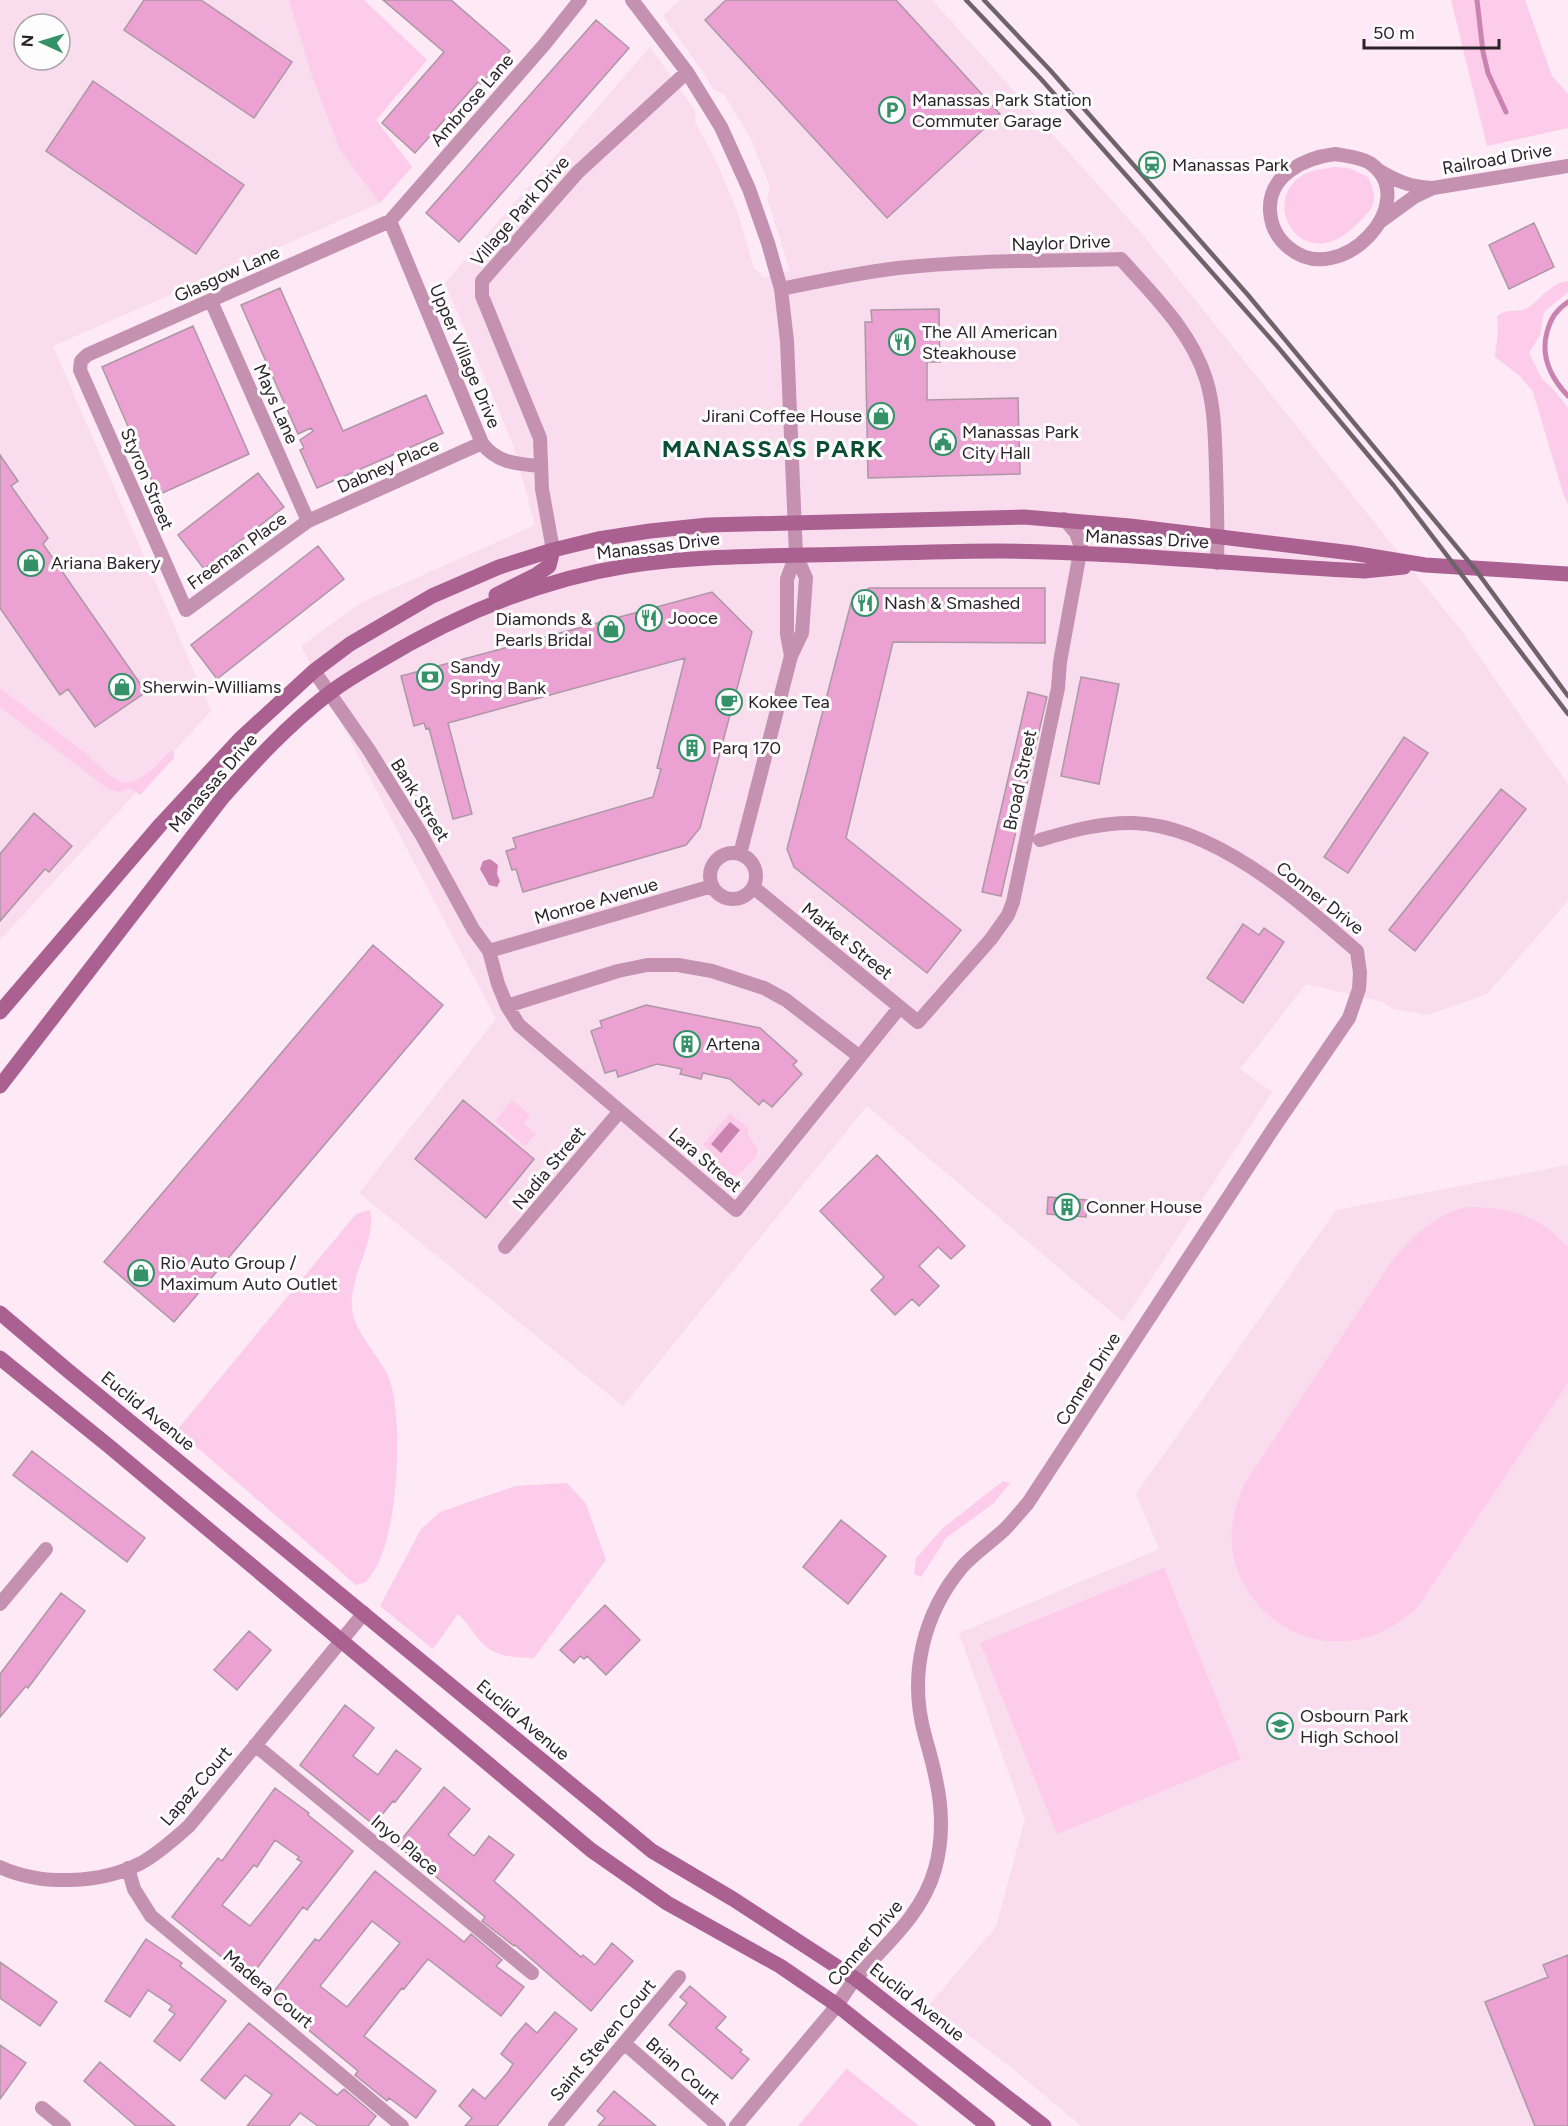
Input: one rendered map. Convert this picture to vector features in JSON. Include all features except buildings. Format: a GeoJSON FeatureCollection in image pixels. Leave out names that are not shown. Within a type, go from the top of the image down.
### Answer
{"type":"FeatureCollection","features":[{"type":"Feature","properties":{"kind":"main road","name":"Manassas Drive"},"geometry":{"type":"LineString","coordinates":[[0,1012],[161,824],[240,738],[314,671],[350,644],[432,596],[499,567],[553,550],[598,539],[708,525],[1024,517],[1064,519],[1352,553],[1425,565],[1567,574]]}},
{"type":"Feature","properties":{"kind":"main road"},"geometry":{"type":"LineString","coordinates":[[476,612],[496,595],[549,566],[553,550]]}},
{"type":"Feature","properties":{"kind":"main road","name":"Manassas Drive"},"geometry":{"type":"LineString","coordinates":[[0,1086],[255,760],[329,693],[429,632],[525,593],[596,572],[628,566],[698,559],[795,555],[999,551],[1364,571],[1425,565]]}},
{"type":"Feature","properties":{"kind":"main road","name":"Euclid Avenue"},"geometry":{"type":"LineString","coordinates":[[0,1313],[652,1851],[733,1899],[856,1979],[1044,2126]]}},
{"type":"Feature","properties":{"kind":"main road"},"geometry":{"type":"LineString","coordinates":[[0,1358],[591,1850],[667,1903],[780,1966],[837,2005],[988,2126]]}},
{"type":"Feature","properties":{"kind":"street","name":"Ambrose Lane"},"geometry":{"type":"LineString","coordinates":[[390,221],[544,45],[580,0]]}},
{"type":"Feature","properties":{"kind":"street"},"geometry":{"type":"LineString","coordinates":[[632,0],[687,72],[721,127],[760,217],[781,289],[790,376],[795,555],[806,578],[802,633],[790,656],[740,854]]}},
{"type":"Feature","properties":{"kind":"street","name":"Village Park Drive"},"geometry":{"type":"LineString","coordinates":[[553,550],[542,489],[540,438],[482,296],[482,281],[578,172],[687,72]]}},
{"type":"Feature","properties":{"kind":"street","name":"Railroad Drive"},"geometry":{"type":"LineString","coordinates":[[1378,170],[1387,196],[1386,209],[1372,234],[1352,250],[1328,260],[1303,257],[1282,242],[1275,232],[1270,218],[1270,207],[1272,192],[1278,182],[1298,165],[1335,154],[1368,162],[1397,181],[1414,187],[1432,188],[1568,166]]}},
{"type":"Feature","properties":{"kind":"street","name":"Railroad Drive"},"geometry":{"type":"LineString","coordinates":[[1379,222],[1414,197],[1432,188]]}},
{"type":"Feature","properties":{"kind":"street","name":"Glasgow Lane"},"geometry":{"type":"LineString","coordinates":[[81,361],[87,355],[390,221]]}},
{"type":"Feature","properties":{"kind":"street","name":"Upper Village Drive"},"geometry":{"type":"LineString","coordinates":[[390,221],[482,443],[499,459],[540,466]]}},
{"type":"Feature","properties":{"kind":"street","name":"Naylor Drive"},"geometry":{"type":"LineString","coordinates":[[781,289],[898,268],[1121,259],[1167,309],[1196,356],[1206,379],[1215,449],[1217,563]]}},
{"type":"Feature","properties":{"kind":"street","name":"Mays Lane"},"geometry":{"type":"LineString","coordinates":[[211,301],[308,521]]}},
{"type":"Feature","properties":{"kind":"street","name":"Styron Street"},"geometry":{"type":"LineString","coordinates":[[81,361],[80,370],[183,608],[186,610]]}},
{"type":"Feature","properties":{"kind":"street","name":"Dabney Place"},"geometry":{"type":"LineString","coordinates":[[308,521],[482,443]]}},
{"type":"Feature","properties":{"kind":"street"},"geometry":{"type":"LineString","coordinates":[[1064,519],[1081,542],[1081,555]]}},
{"type":"Feature","properties":{"kind":"street","name":"Freeman Place"},"geometry":{"type":"LineString","coordinates":[[186,610],[308,521]]}},
{"type":"Feature","properties":{"kind":"street","name":"Broad Street"},"geometry":{"type":"LineString","coordinates":[[918,1022],[991,939],[1008,915],[1013,902],[1058,687],[1060,662],[1081,555]]}},
{"type":"Feature","properties":{"kind":"street","name":"Bank Street"},"geometry":{"type":"LineString","coordinates":[[314,671],[369,750],[421,834],[473,929],[489,951]]}},
{"type":"Feature","properties":{"kind":"street","name":"Conner Drive"},"geometry":{"type":"LineString","coordinates":[[736,2126],[856,1979],[897,1936],[926,1893],[935,1869],[941,1820],[939,1788],[924,1734],[919,1704],[918,1674],[927,1628],[934,1610],[964,1565],[1006,1528],[1045,1479],[1273,1129],[1349,1018],[1359,989],[1360,973],[1357,951],[1271,880],[1231,856],[1187,834],[1161,827],[1134,824],[1107,825],[1063,833],[1040,840]]}},
{"type":"Feature","properties":{"kind":"street"},"geometry":{"type":"LineString","coordinates":[[725,854],[740,854],[753,864],[755,879],[753,887],[742,897],[722,896],[712,886],[710,871],[713,864],[725,854]]}},
{"type":"Feature","properties":{"kind":"street","name":"Monroe Avenue"},"geometry":{"type":"LineString","coordinates":[[489,951],[712,886]]}},
{"type":"Feature","properties":{"kind":"street","name":"Market Street"},"geometry":{"type":"LineString","coordinates":[[753,887],[918,1022]]}},
{"type":"Feature","properties":{"kind":"street","name":"Lara Street"},"geometry":{"type":"LineString","coordinates":[[489,951],[507,1006],[524,1030],[736,1210],[900,1007]]}},
{"type":"Feature","properties":{"kind":"street"},"geometry":{"type":"LineString","coordinates":[[507,1006],[618,971],[647,965],[678,965],[712,970],[764,988],[786,1000],[860,1057]]}},
{"type":"Feature","properties":{"kind":"street","name":"Nadia Street"},"geometry":{"type":"LineString","coordinates":[[505,1247],[620,1112]]}},
{"type":"Feature","properties":{"kind":"street"},"geometry":{"type":"LineString","coordinates":[[0,1604],[46,1550]]}},
{"type":"Feature","properties":{"kind":"street","name":"Lapaz Court"},"geometry":{"type":"LineString","coordinates":[[0,1867],[14,1874],[43,1879],[73,1879],[128,1868],[164,1848],[189,1826],[364,1613]]}},
{"type":"Feature","properties":{"kind":"street","name":"Inyo Place"},"geometry":{"type":"LineString","coordinates":[[255,1745],[532,1973]]}},
{"type":"Feature","properties":{"kind":"street","name":"Madera Court"},"geometry":{"type":"LineString","coordinates":[[128,1868],[134,1889],[151,1916],[402,2126]]}},
{"type":"Feature","properties":{"kind":"street","name":"Saint Steven Court"},"geometry":{"type":"LineString","coordinates":[[555,2126],[679,1977]]}},
{"type":"Feature","properties":{"kind":"street","name":"Brian Court"},"geometry":{"type":"LineString","coordinates":[[624,2043],[719,2126]]}},
{"type":"Feature","properties":{"kind":"street"},"geometry":{"type":"LineString","coordinates":[[42,2108],[64,2126]]}},
{"type":"Feature","properties":{"kind":"shaded area"},"geometry":{"type":"Polygon","coordinates":[[[0,0],[364,0],[427,60],[376,120],[412,167],[380,203],[53,346],[211,711],[0,940],[0,0]]]}},
{"type":"Feature","properties":{"kind":"shaded area"},"geometry":{"type":"Polygon","coordinates":[[[289,0],[364,0],[427,60],[376,120],[412,167],[380,203],[340,150],[311,73],[289,0]]]}},
{"type":"Feature","properties":{"kind":"shaded area"},"geometry":{"type":"Polygon","coordinates":[[[680,0],[932,0],[1142,234],[1460,629],[1568,784],[1568,901],[1487,994],[1427,1015],[1393,1009],[1383,1002],[1306,984],[1240,1069],[1272,1092],[1123,1322],[867,1106],[623,1406],[359,1193],[496,1019],[301,646],[362,602],[535,525],[513,444],[445,283],[650,47],[695,111],[695,122],[717,163],[737,211],[754,269],[761,273],[762,278],[790,271],[767,198],[770,187],[751,139],[724,94],[713,89],[663,16],[680,0]]]}},
{"type":"Feature","properties":{"kind":"shaded area"},"geometry":{"type":"Polygon","coordinates":[[[1451,0],[1525,0],[1552,76],[1568,94],[1568,128],[1487,146],[1451,0]]]}},
{"type":"Feature","properties":{"kind":"shaded area"},"geometry":{"type":"Polygon","coordinates":[[[1334,167],[1349,168],[1368,177],[1374,200],[1366,215],[1349,232],[1339,238],[1319,243],[1306,240],[1295,233],[1288,222],[1284,208],[1286,195],[1293,183],[1307,173],[1334,167]]]}},
{"type":"Feature","properties":{"kind":"shaded area"},"geometry":{"type":"Polygon","coordinates":[[[1568,281],[1568,292],[1544,312],[1540,335],[1529,353],[1542,379],[1568,408],[1568,504],[1533,392],[1520,376],[1495,357],[1497,316],[1505,312],[1525,309],[1552,288],[1568,281]]]}},
{"type":"Feature","properties":{"kind":"shaded area"},"geometry":{"type":"Polygon","coordinates":[[[0,688],[85,753],[109,775],[123,783],[135,781],[152,770],[170,751],[174,751],[174,758],[140,795],[130,788],[119,792],[108,789],[0,707],[0,688]]]}},
{"type":"Feature","properties":{"kind":"shaded area"},"geometry":{"type":"Polygon","coordinates":[[[490,859],[498,865],[497,874],[500,881],[497,887],[489,885],[480,869],[483,861],[490,859]]]}},
{"type":"Feature","properties":{"kind":"shaded area"},"geometry":{"type":"Polygon","coordinates":[[[512,1100],[530,1115],[523,1123],[536,1134],[525,1146],[495,1121],[512,1100]]]}},
{"type":"Feature","properties":{"kind":"shaded area"},"geometry":{"type":"Polygon","coordinates":[[[730,1113],[749,1129],[747,1133],[758,1150],[754,1159],[740,1173],[729,1178],[719,1175],[702,1161],[711,1151],[703,1145],[730,1113]]]}},
{"type":"Feature","properties":{"kind":"shaded area"},"geometry":{"type":"Polygon","coordinates":[[[730,1122],[740,1130],[721,1153],[711,1144],[730,1122]]]}},
{"type":"Feature","properties":{"kind":"shaded area","name":"Osbourn Park High School"},"geometry":{"type":"Polygon","coordinates":[[[1568,1165],[1568,2126],[1081,2126],[1013,2069],[929,2005],[996,1927],[1025,1819],[959,1633],[1159,1549],[1136,1494],[1336,1210],[1568,1165]]]}},
{"type":"Feature","properties":{"kind":"shaded area"},"geometry":{"type":"Polygon","coordinates":[[[1467,1207],[1496,1209],[1522,1215],[1546,1227],[1568,1247],[1568,1383],[1416,1609],[1392,1627],[1364,1638],[1343,1642],[1302,1635],[1283,1626],[1266,1613],[1252,1598],[1241,1579],[1234,1559],[1232,1540],[1233,1520],[1241,1492],[1391,1262],[1424,1228],[1444,1215],[1467,1207]]]}},
{"type":"Feature","properties":{"kind":"shaded area"},"geometry":{"type":"Polygon","coordinates":[[[370,1210],[370,1233],[355,1283],[352,1308],[363,1337],[390,1381],[396,1421],[397,1470],[391,1520],[380,1559],[366,1582],[356,1585],[177,1430],[356,1214],[370,1210]]]}},
{"type":"Feature","properties":{"kind":"shaded area"},"geometry":{"type":"Polygon","coordinates":[[[1003,1481],[1010,1483],[994,1503],[946,1538],[921,1577],[914,1574],[916,1558],[943,1528],[1003,1481]]]}},
{"type":"Feature","properties":{"kind":"shaded area"},"geometry":{"type":"Polygon","coordinates":[[[567,1483],[586,1504],[606,1560],[534,1658],[507,1656],[494,1652],[480,1640],[458,1614],[433,1649],[380,1606],[421,1529],[440,1512],[515,1486],[567,1483]]]}},
{"type":"Feature","properties":{"kind":"shaded area"},"geometry":{"type":"Polygon","coordinates":[[[1164,1568],[1241,1759],[1057,1834],[980,1643],[1164,1568]]]}},
{"type":"Feature","properties":{"kind":"shaded area"},"geometry":{"type":"Polygon","coordinates":[[[847,2069],[919,2126],[798,2126],[847,2069]]]}},
{"type":"Feature","properties":{"kind":"waterway"},"geometry":{"type":"LineString","coordinates":[[1477,0],[1483,52],[1488,73],[1506,112]]}},
{"type":"Feature","properties":{"kind":"waterway"},"geometry":{"type":"LineString","coordinates":[[1568,302],[1554,315],[1545,341],[1548,367],[1568,396]]}},
{"type":"Feature","properties":{"kind":"railway"},"geometry":{"type":"LineString","coordinates":[[966,0],[1041,79],[1277,346],[1394,486],[1568,714]]}},
{"type":"Feature","properties":{"kind":"railway"},"geometry":{"type":"LineString","coordinates":[[984,0],[1050,70],[1248,295],[1475,569],[1568,696]]}},
{"type":"Feature","properties":{"kind":"place","name":"Manassas Park Station Commuter Garage"},"geometry":{"type":"Point","coordinates":[892,110]}},
{"type":"Feature","properties":{"kind":"place","name":"Manassas Park"},"geometry":{"type":"Point","coordinates":[1152,165]}},
{"type":"Feature","properties":{"kind":"place","name":"The All American Steakhouse"},"geometry":{"type":"Point","coordinates":[902,342]}},
{"type":"Feature","properties":{"kind":"place","name":"Jirani Coffee House"},"geometry":{"type":"Point","coordinates":[881,416]}},
{"type":"Feature","properties":{"kind":"place","name":"Manassas Park City Hall"},"geometry":{"type":"Point","coordinates":[943,442]}},
{"type":"Feature","properties":{"kind":"place","name":"Ariana Bakery"},"geometry":{"type":"Point","coordinates":[31,563]}},
{"type":"Feature","properties":{"kind":"place","name":"Nash & Smashed"},"geometry":{"type":"Point","coordinates":[865,603]}},
{"type":"Feature","properties":{"kind":"place","name":"Jooce"},"geometry":{"type":"Point","coordinates":[649,618]}},
{"type":"Feature","properties":{"kind":"place","name":"Diamonds & Pearls Bridal"},"geometry":{"type":"Point","coordinates":[611,629]}},
{"type":"Feature","properties":{"kind":"place","name":"Sandy Spring Bank"},"geometry":{"type":"Point","coordinates":[430,677]}},
{"type":"Feature","properties":{"kind":"place","name":"Sherwin-Williams"},"geometry":{"type":"Point","coordinates":[122,687]}},
{"type":"Feature","properties":{"kind":"place","name":"Kokee Tea"},"geometry":{"type":"Point","coordinates":[729,702]}},
{"type":"Feature","properties":{"kind":"place","name":"Parq 170"},"geometry":{"type":"Point","coordinates":[692,748]}},
{"type":"Feature","properties":{"kind":"place","name":"Artena"},"geometry":{"type":"Point","coordinates":[687,1044]}},
{"type":"Feature","properties":{"kind":"place","name":"Conner House"},"geometry":{"type":"Point","coordinates":[1067,1207]}},
{"type":"Feature","properties":{"kind":"place","name":"Rio Auto Group / Maximum Auto Outlet"},"geometry":{"type":"Point","coordinates":[141,1273]}},
{"type":"Feature","properties":{"kind":"place","name":"Osbourn Park High School"},"geometry":{"type":"Point","coordinates":[1280,1726]}},
{"type":"Feature","properties":{"kind":"district","name":"MANASSAS PARK"},"geometry":{"type":"Point","coordinates":[773,448]}}]}
